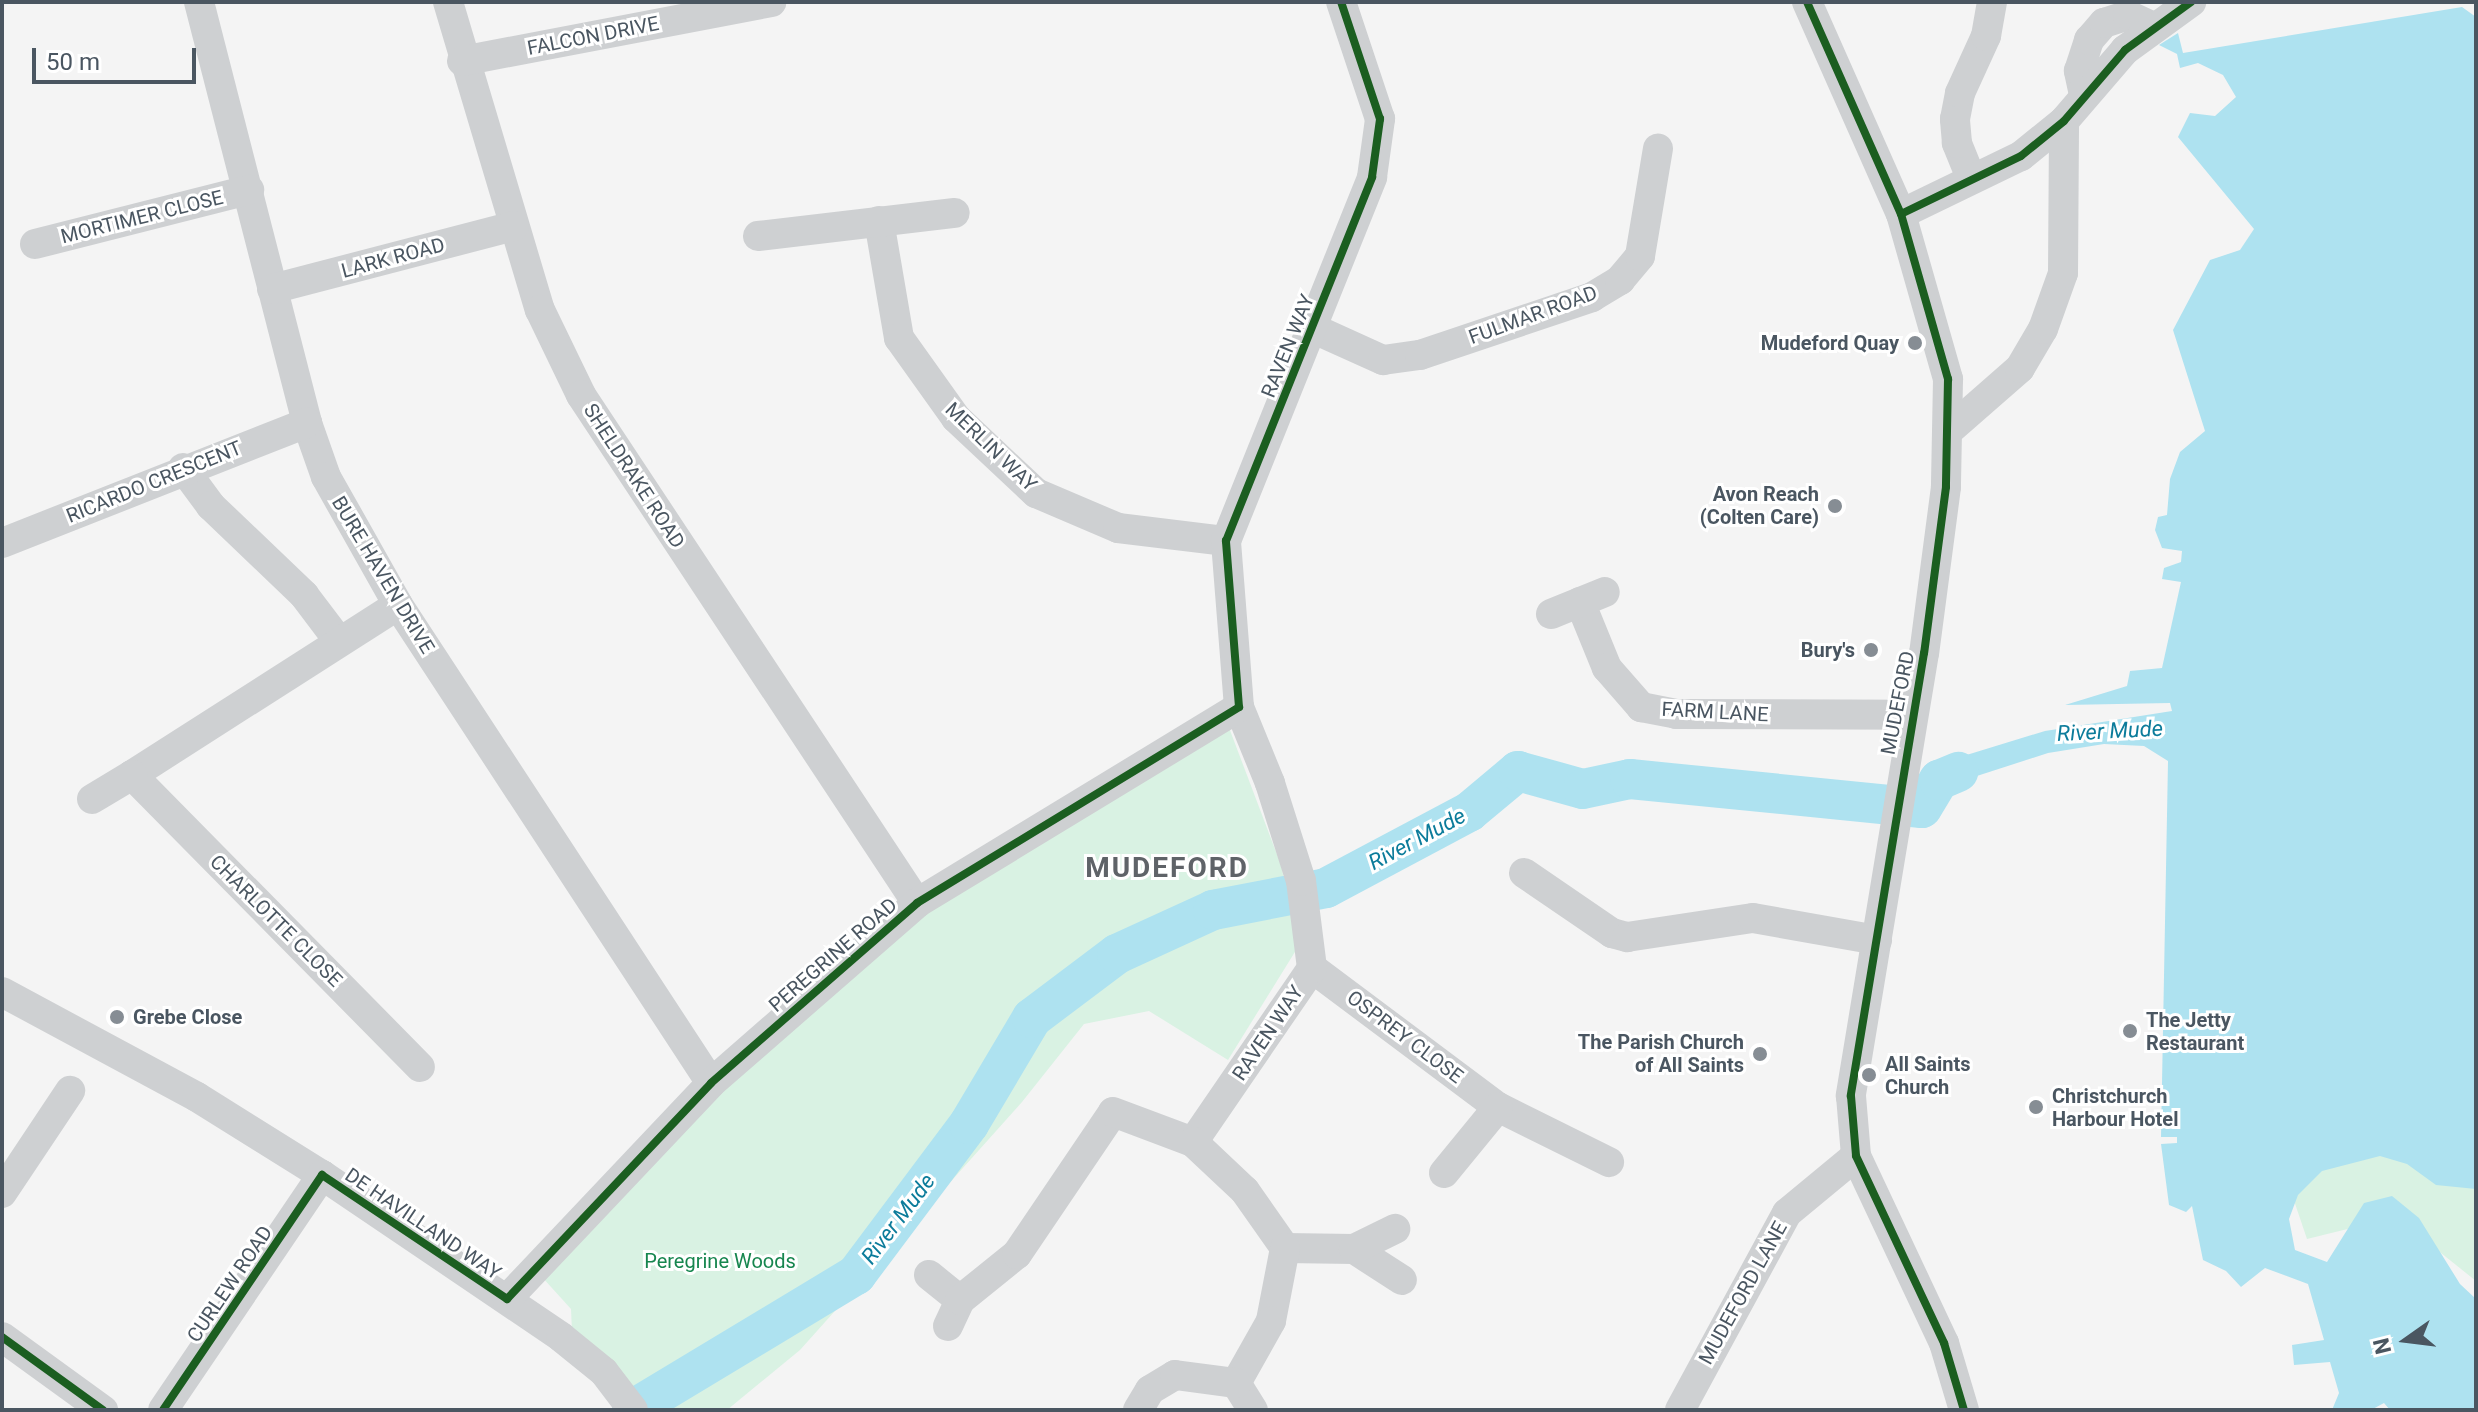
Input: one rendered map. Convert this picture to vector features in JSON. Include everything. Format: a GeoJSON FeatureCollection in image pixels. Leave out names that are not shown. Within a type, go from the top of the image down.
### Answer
{"type":"FeatureCollection","features":[{"type":"Feature","properties":{"kind":"street","name":"BURE HAVEN DRIVE"},"geometry":{"type":"LineString","coordinates":[[199,2],[307,423],[356,537],[711,1083]]}},
{"type":"Feature","properties":{"kind":"street","name":"SHELDRAKE ROAD"},"geometry":{"type":"LineString","coordinates":[[448,2],[462,61],[540,310],[581,395],[917,903]]}},
{"type":"Feature","properties":{"kind":"street","name":"FALCON DRIVE"},"geometry":{"type":"LineString","coordinates":[[462,61],[771,2]]}},
{"type":"Feature","properties":{"kind":"street","name":"RAVEN WAY"},"geometry":{"type":"LineString","coordinates":[[1193,1142],[1312,968],[1304,894],[1270,783],[1239,707],[1226,541],[1372,177],[1380,119],[1341,2]]}},
{"type":"Feature","properties":{"kind":"street","name":"MUDEFORD"},"geometry":{"type":"LineString","coordinates":[[1807,2],[1901,214],[1948,379],[1946,487],[1851,1096],[1856,1156],[1939,1333],[1964,1410]]}},
{"type":"Feature","properties":{"kind":"street"},"geometry":{"type":"LineString","coordinates":[[1971,178],[1957,143],[1955,119],[1960,93],[1986,36],[1992,2]]}},
{"type":"Feature","properties":{"kind":"street"},"geometry":{"type":"LineString","coordinates":[[1901,214],[2021,156],[2064,121],[2084,95],[2154,27],[2191,2]]}},
{"type":"Feature","properties":{"kind":"street"},"geometry":{"type":"LineString","coordinates":[[1947,432],[2020,368],[2043,329],[2063,273],[2064,121]]}},
{"type":"Feature","properties":{"kind":"street","name":"FULMAR ROAD"},"geometry":{"type":"LineString","coordinates":[[1312,328],[1357,351],[1395,358],[1420,355],[1592,297],[1620,280],[1640,256],[1658,148]]}},
{"type":"Feature","properties":{"kind":"street","name":"MORTIMER CLOSE"},"geometry":{"type":"LineString","coordinates":[[35,244],[249,190]]}},
{"type":"Feature","properties":{"kind":"street"},"geometry":{"type":"LineString","coordinates":[[758,236],[955,213]]}},
{"type":"Feature","properties":{"kind":"street","name":"MERLIN WAY"},"geometry":{"type":"LineString","coordinates":[[879,221],[899,338],[956,418],[1036,493],[1118,528],[1226,541]]}},
{"type":"Feature","properties":{"kind":"street","name":"LARK ROAD"},"geometry":{"type":"LineString","coordinates":[[272,289],[514,226]]}},
{"type":"Feature","properties":{"kind":"street","name":"RICARDO CRESCENT"},"geometry":{"type":"LineString","coordinates":[[2,543],[183,468],[307,423]]}},
{"type":"Feature","properties":{"kind":"street"},"geometry":{"type":"LineString","coordinates":[[183,468],[211,506],[304,595],[338,640]]}},
{"type":"Feature","properties":{"kind":"street","name":"FARM LANE"},"geometry":{"type":"LineString","coordinates":[[1551,614],[1592,597],[1607,668],[1641,707],[1676,714],[1911,715]]}},
{"type":"Feature","properties":{"kind":"street"},"geometry":{"type":"LineString","coordinates":[[92,799],[338,640],[398,605]]}},
{"type":"Feature","properties":{"kind":"street","name":"PEREGRINE ROAD"},"geometry":{"type":"LineString","coordinates":[[507,1299],[711,1083],[917,903],[1239,707]]}},
{"type":"Feature","properties":{"kind":"street","name":"CHARLOTTE CLOSE"},"geometry":{"type":"LineString","coordinates":[[132,775],[420,1067]]}},
{"type":"Feature","properties":{"kind":"street"},"geometry":{"type":"LineString","coordinates":[[1524,873],[1612,933],[1627,937],[1753,918],[1877,940]]}},
{"type":"Feature","properties":{"kind":"street","name":"OSPREY CLOSE"},"geometry":{"type":"LineString","coordinates":[[1312,968],[1498,1107],[1609,1162]]}},
{"type":"Feature","properties":{"kind":"street","name":"DE HAVILLAND WAY"},"geometry":{"type":"LineString","coordinates":[[2,992],[197,1097],[322,1175],[507,1299],[604,1372],[624,1399]]}},
{"type":"Feature","properties":{"kind":"street"},"geometry":{"type":"LineString","coordinates":[[2,1193],[70,1091]]}},
{"type":"Feature","properties":{"kind":"street"},"geometry":{"type":"LineString","coordinates":[[1444,1173],[1498,1107]]}},
{"type":"Feature","properties":{"kind":"street"},"geometry":{"type":"LineString","coordinates":[[929,1275],[954,1313],[1017,1254],[1113,1112],[1193,1142],[1245,1191],[1285,1248],[1271,1321],[1236,1383]]}},
{"type":"Feature","properties":{"kind":"street","name":"MUDEFORD LANE"},"geometry":{"type":"LineString","coordinates":[[1680,1410],[1787,1213],[1856,1156]]}},
{"type":"Feature","properties":{"kind":"street","name":"CURLEW ROAD"},"geometry":{"type":"LineString","coordinates":[[163,1410],[322,1175]]}},
{"type":"Feature","properties":{"kind":"street"},"geometry":{"type":"LineString","coordinates":[[1285,1248],[1354,1249],[1395,1229]]}},
{"type":"Feature","properties":{"kind":"street"},"geometry":{"type":"LineString","coordinates":[[1354,1249],[1402,1280]]}},
{"type":"Feature","properties":{"kind":"street"},"geometry":{"type":"LineString","coordinates":[[2,1337],[103,1410]]}},
{"type":"Feature","properties":{"kind":"street"},"geometry":{"type":"LineString","coordinates":[[1138,1410],[1150,1390],[1175,1375],[1236,1383]]}},
{"type":"Feature","properties":{"kind":"street"},"geometry":{"type":"LineString","coordinates":[[1236,1383],[1253,1410]]}},
{"type":"Feature","properties":{"kind":"green space","name":"Peregrine Woods"},"geometry":{"type":"Polygon","coordinates":[[[1228,725],[1281,865],[1298,947],[1228,1060],[1149,1011],[1084,1024],[1022,1102],[800,1350],[727,1410],[645,1410],[572,1332],[571,1309],[542,1277],[714,1092],[924,910],[1228,725]]]}},
{"type":"Feature","properties":{"kind":"green space"},"geometry":{"type":"Polygon","coordinates":[[[2345,1142],[2476,1178],[2476,1281],[2396,1217],[2307,1239],[2287,1180],[2345,1142]]]}},
{"type":"Feature","properties":{"kind":"water"},"geometry":{"type":"Polygon","coordinates":[[[2462,7],[2476,17],[2476,1189],[2436,1185],[2407,1164],[2380,1156],[2322,1171],[2298,1195],[2289,1219],[2295,1250],[2327,1262],[2364,1203],[2392,1196],[2419,1218],[2460,1284],[2476,1299],[2476,1410],[2390,1410],[2384,1403],[2371,1410],[2332,1410],[2339,1393],[2330,1362],[2294,1365],[2292,1345],[2324,1340],[2308,1284],[2265,1268],[2241,1287],[2226,1271],[2203,1260],[2192,1206],[2186,1212],[2169,1205],[2161,1144],[2177,1143],[2177,1137],[2161,1137],[2168,761],[2144,746],[2104,744],[2048,753],[1949,785],[1918,823],[1921,798],[1934,765],[2045,731],[2172,711],[2170,703],[2065,705],[2127,686],[2130,671],[2162,668],[2181,582],[2162,579],[2164,568],[2181,562],[2182,551],[2162,548],[2155,530],[2158,517],[2167,515],[2170,479],[2180,452],[2205,431],[2173,330],[2210,260],[2240,250],[2254,229],[2178,137],[2190,113],[2215,116],[2236,97],[2223,75],[2198,63],[2180,68],[2177,54],[2159,45],[2178,33],[2183,53],[2462,7]]]}},
{"type":"Feature","properties":{"kind":"waterway","name":"River Mude"},"geometry":{"type":"LineString","coordinates":[[632,1410],[856,1275],[969,1124],[1032,1018],[1117,954],[1213,910],[1326,888],[1469,812],[1518,771],[1583,789],[1630,779],[1922,808],[1939,780],[1958,772]]}},
{"type":"Feature","properties":{"kind":"cycle path"},"geometry":{"type":"LineString","coordinates":[[163,1410],[322,1175],[507,1299],[711,1083],[917,903],[1239,707],[1226,541],[1372,177],[1380,119],[1341,2]]}},
{"type":"Feature","properties":{"kind":"cycle path"},"geometry":{"type":"LineString","coordinates":[[1807,2],[1901,214],[1948,379],[1946,487],[1924,653],[1851,1096],[1856,1156],[1944,1343],[1964,1410]]}},
{"type":"Feature","properties":{"kind":"cycle path"},"geometry":{"type":"LineString","coordinates":[[1901,214],[2021,156],[2064,121],[2125,50],[2191,2]]}},
{"type":"Feature","properties":{"kind":"cycle path"},"geometry":{"type":"LineString","coordinates":[[2,1337],[103,1410]]}},
{"type":"Feature","properties":{"kind":"place","name":"Mudeford Quay"},"geometry":{"type":"Point","coordinates":[1915,343]}},
{"type":"Feature","properties":{"kind":"place","name":"Avon Reach (Colten Care)"},"geometry":{"type":"Point","coordinates":[1835,506]}},
{"type":"Feature","properties":{"kind":"place","name":"Bury's"},"geometry":{"type":"Point","coordinates":[1871,650]}},
{"type":"Feature","properties":{"kind":"place","name":"Grebe Close"},"geometry":{"type":"Point","coordinates":[117,1017]}},
{"type":"Feature","properties":{"kind":"place","name":"The Jetty Restaurant"},"geometry":{"type":"Point","coordinates":[2130,1031]}},
{"type":"Feature","properties":{"kind":"place","name":"The Parish Church of All Saints"},"geometry":{"type":"Point","coordinates":[1760,1054]}},
{"type":"Feature","properties":{"kind":"place","name":"All Saints Church"},"geometry":{"type":"Point","coordinates":[1869,1075]}},
{"type":"Feature","properties":{"kind":"place","name":"Christchurch Harbour Hotel"},"geometry":{"type":"Point","coordinates":[2036,1107]}},
{"type":"Feature","properties":{"kind":"district","name":"MUDEFORD"},"geometry":{"type":"Point","coordinates":[1167,868]}}]}
